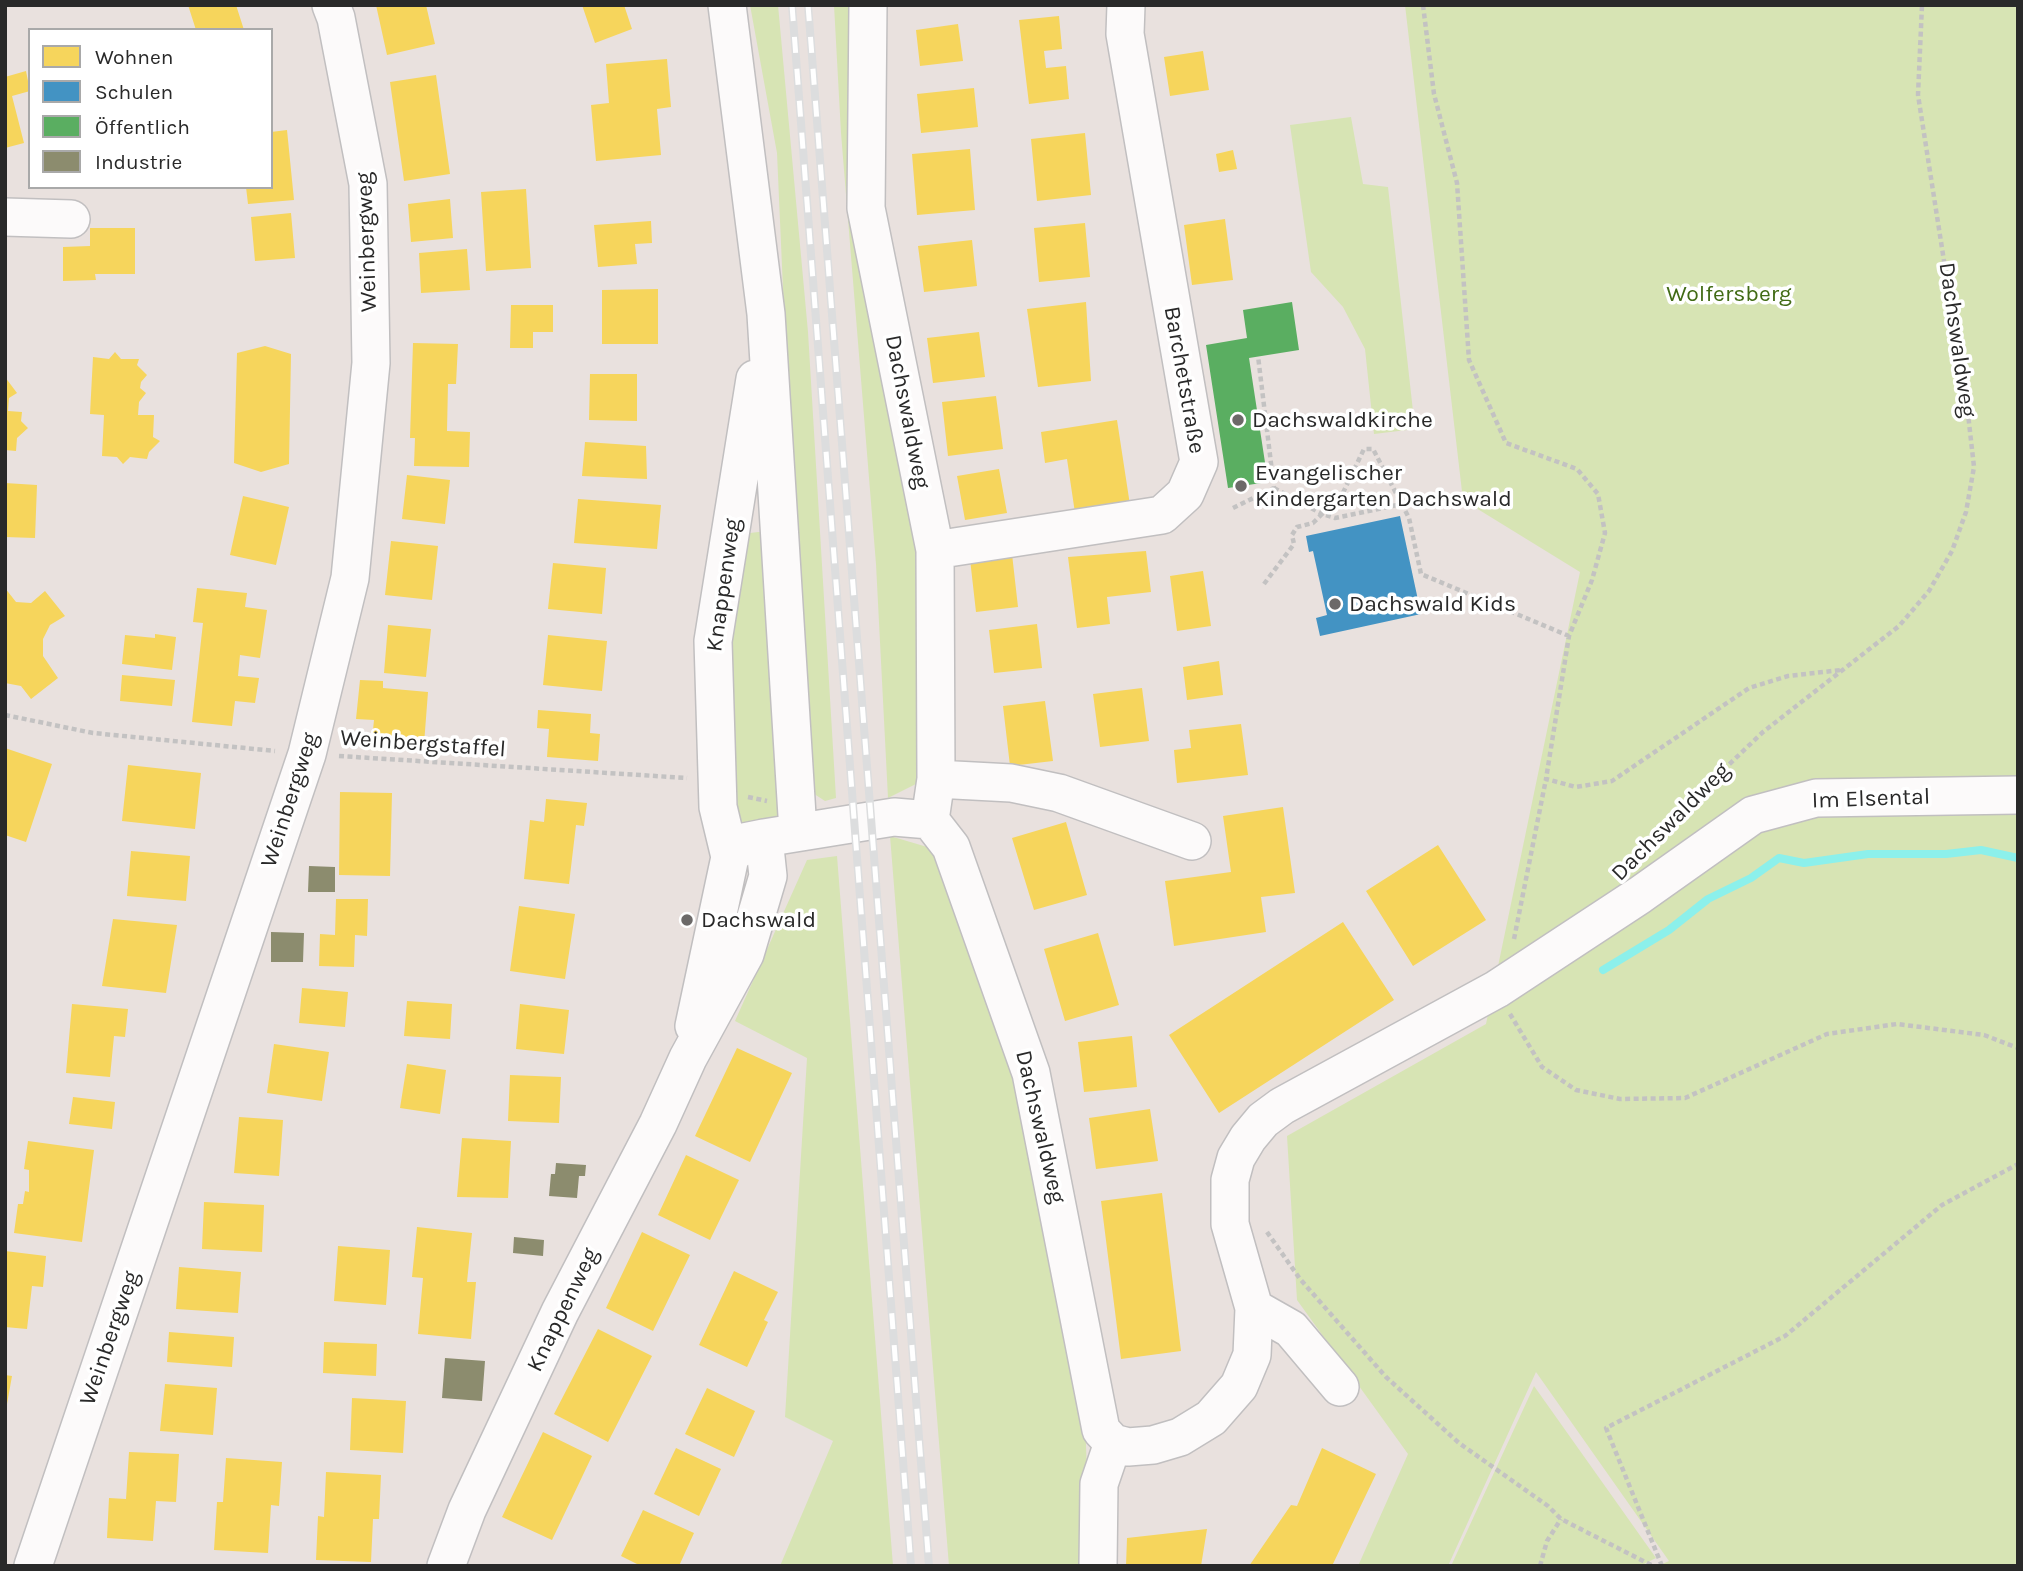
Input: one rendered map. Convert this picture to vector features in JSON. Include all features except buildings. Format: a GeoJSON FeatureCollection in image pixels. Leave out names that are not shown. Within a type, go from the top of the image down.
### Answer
{"type":"FeatureCollection","features":[{"type":"Feature","properties":{"kind":"street","name":"Weinbergweg"},"geometry":{"type":"LineString","coordinates":[[33,1566],[307,754],[349,578],[371,363],[368,184],[336,18],[331,5]]}},
{"type":"Feature","properties":{"kind":"street","name":"Knappenweg"},"geometry":{"type":"LineString","coordinates":[[446,1566],[467,1510],[554,1324],[658,1124],[688,1058],[745,954],[781,835],[766,314],[727,5]]}},
{"type":"Feature","properties":{"kind":"street","name":"Dachswaldweg"},"geometry":{"type":"LineString","coordinates":[[868,5],[866,208],[934,550],[936,779],[930,820],[951,847],[1031,1073],[1101,1430],[1113,1443]]}},
{"type":"Feature","properties":{"kind":"street","name":"Barchetstraße"},"geometry":{"type":"LineString","coordinates":[[934,550],[1162,515],[1185,495],[1199,463],[1125,34],[1126,5]]}},
{"type":"Feature","properties":{"kind":"street"},"geometry":{"type":"LineString","coordinates":[[5,217],[71,219]]}},
{"type":"Feature","properties":{"kind":"street","name":"Knappenweg"},"geometry":{"type":"LineString","coordinates":[[688,1058],[730,857],[718,807],[713,641],[766,314]]}},
{"type":"Feature","properties":{"kind":"street"},"geometry":{"type":"LineString","coordinates":[[936,779],[1011,783],[1059,793],[1192,841]]}},
{"type":"Feature","properties":{"kind":"street","name":"Im Elsental"},"geometry":{"type":"LineString","coordinates":[[1497,989],[1753,815],[1780,805],[1816,798],[2018,795]]}},
{"type":"Feature","properties":{"kind":"street"},"geometry":{"type":"LineString","coordinates":[[730,857],[744,842],[781,835],[894,817],[930,820]]}},
{"type":"Feature","properties":{"kind":"street"},"geometry":{"type":"LineString","coordinates":[[1098,1566],[1099,1484],[1113,1443],[1128,1447],[1153,1446],[1181,1437],[1211,1418],[1239,1386],[1252,1355],[1254,1308],[1237,1257],[1228,1201],[1236,1158],[1248,1138],[1263,1120],[1282,1106],[1497,989]]}},
{"type":"Feature","properties":{"kind":"street"},"geometry":{"type":"LineString","coordinates":[[1254,1308],[1291,1329],[1340,1387]]}},
{"type":"Feature","properties":{"kind":"path"},"geometry":{"type":"LineString","coordinates":[[1423,5],[1434,94],[1457,183],[1469,359],[1507,443],[1577,469],[1598,494],[1605,533],[1592,580],[1569,636],[1546,779],[1513,944]]}},
{"type":"Feature","properties":{"kind":"path","name":"Dachswaldweg"},"geometry":{"type":"LineString","coordinates":[[1618,871],[1763,732],[1899,625],[1929,591],[1952,551],[1966,512],[1974,467],[1918,95],[1922,5]]}},
{"type":"Feature","properties":{"kind":"path"},"geometry":{"type":"LineString","coordinates":[[1258,356],[1274,488]]}},
{"type":"Feature","properties":{"kind":"path"},"geometry":{"type":"LineString","coordinates":[[1264,584],[1294,544],[1293,531],[1314,523],[1340,499],[1364,449],[1368,447],[1380,461],[1409,518],[1421,573],[1569,636]]}},
{"type":"Feature","properties":{"kind":"path"},"geometry":{"type":"LineString","coordinates":[[1274,488],[1322,514],[1335,518],[1402,504]]}},
{"type":"Feature","properties":{"kind":"path"},"geometry":{"type":"LineString","coordinates":[[1233,508],[1274,488]]}},
{"type":"Feature","properties":{"kind":"path"},"geometry":{"type":"LineString","coordinates":[[1546,779],[1576,787],[1612,781],[1749,688],[1788,676],[1841,670]]}},
{"type":"Feature","properties":{"kind":"path","name":"Weinbergstaffel"},"geometry":{"type":"LineString","coordinates":[[5,715],[93,733],[307,754],[716,779]]}},
{"type":"Feature","properties":{"kind":"path"},"geometry":{"type":"LineString","coordinates":[[1497,989],[1542,1067],[1576,1090],[1620,1099],[1685,1098],[1828,1034],[1897,1024],[1984,1035],[2018,1048]]}},
{"type":"Feature","properties":{"kind":"path"},"geometry":{"type":"LineString","coordinates":[[1662,1566],[1606,1428],[1785,1336],[1942,1205],[2018,1164]]}},
{"type":"Feature","properties":{"kind":"path"},"geometry":{"type":"LineString","coordinates":[[1261,1224],[1300,1279],[1386,1377],[1459,1443],[1548,1506],[1561,1519],[1653,1566]]}},
{"type":"Feature","properties":{"kind":"path"},"geometry":{"type":"LineString","coordinates":[[1541,1566],[1547,1541],[1561,1519]]}},
{"type":"Feature","properties":{"kind":"green space"},"geometry":{"type":"Polygon","coordinates":[[[750,5],[778,5],[808,332],[836,798],[825,801],[805,788],[777,153],[750,5]]]}},
{"type":"Feature","properties":{"kind":"green space"},"geometry":{"type":"Polygon","coordinates":[[[834,5],[863,5],[864,208],[926,547],[922,781],[888,798],[876,564],[841,133],[834,5]]]}},
{"type":"Feature","properties":{"kind":"green space","name":"Wolfersberg"},"geometry":{"type":"Polygon","coordinates":[[[1405,5],[2018,5],[2018,1566],[1658,1566],[1669,1561],[1536,1372],[1448,1566],[1358,1566],[1408,1454],[1297,1300],[1287,1136],[1486,1024],[1580,572],[1463,500],[1405,5]]]}},
{"type":"Feature","properties":{"kind":"green space"},"geometry":{"type":"Polygon","coordinates":[[[1351,117],[1363,184],[1388,187],[1415,429],[1374,434],[1365,349],[1343,307],[1311,272],[1290,125],[1351,117]]]}},
{"type":"Feature","properties":{"kind":"green space"},"geometry":{"type":"Polygon","coordinates":[[[775,530],[783,820],[727,829],[724,645],[750,533],[775,530]]]}},
{"type":"Feature","properties":{"kind":"green space"},"geometry":{"type":"Polygon","coordinates":[[[890,836],[934,849],[1019,1089],[1085,1418],[1087,1473],[1083,1566],[949,1566],[890,836]]]}},
{"type":"Feature","properties":{"kind":"green space"},"geometry":{"type":"Polygon","coordinates":[[[837,856],[893,1566],[780,1566],[833,1441],[785,1417],[807,1058],[735,1021],[807,860],[837,856]]]}},
{"type":"Feature","properties":{"kind":"green space"},"geometry":{"type":"Polygon","coordinates":[[[1534,1386],[1656,1558],[1640,1566],[1451,1566],[1534,1386]]]}},
{"type":"Feature","properties":{"kind":"waterway"},"geometry":{"type":"LineString","coordinates":[[1603,970],[1669,930],[1708,899],[1751,878],[1779,858],[1804,863],[1868,854],[1946,854],[1981,850],[2018,858]]}},
{"type":"Feature","properties":{"kind":"railway"},"geometry":{"type":"LineString","coordinates":[[792,5],[911,1566]]}},
{"type":"Feature","properties":{"kind":"railway"},"geometry":{"type":"LineString","coordinates":[[808,5],[929,1566]]}},
{"type":"Feature","properties":{"kind":"place","name":"Dachswaldkirche"},"geometry":{"type":"Point","coordinates":[1238,420]}},
{"type":"Feature","properties":{"kind":"place","name":"Evangelischer Kindergarten Dachswald"},"geometry":{"type":"Point","coordinates":[1241,486]}},
{"type":"Feature","properties":{"kind":"place","name":"Dachswald Kids"},"geometry":{"type":"Point","coordinates":[1335,604]}},
{"type":"Feature","properties":{"kind":"place","name":"Dachswald"},"geometry":{"type":"Point","coordinates":[687,920]}}]}
